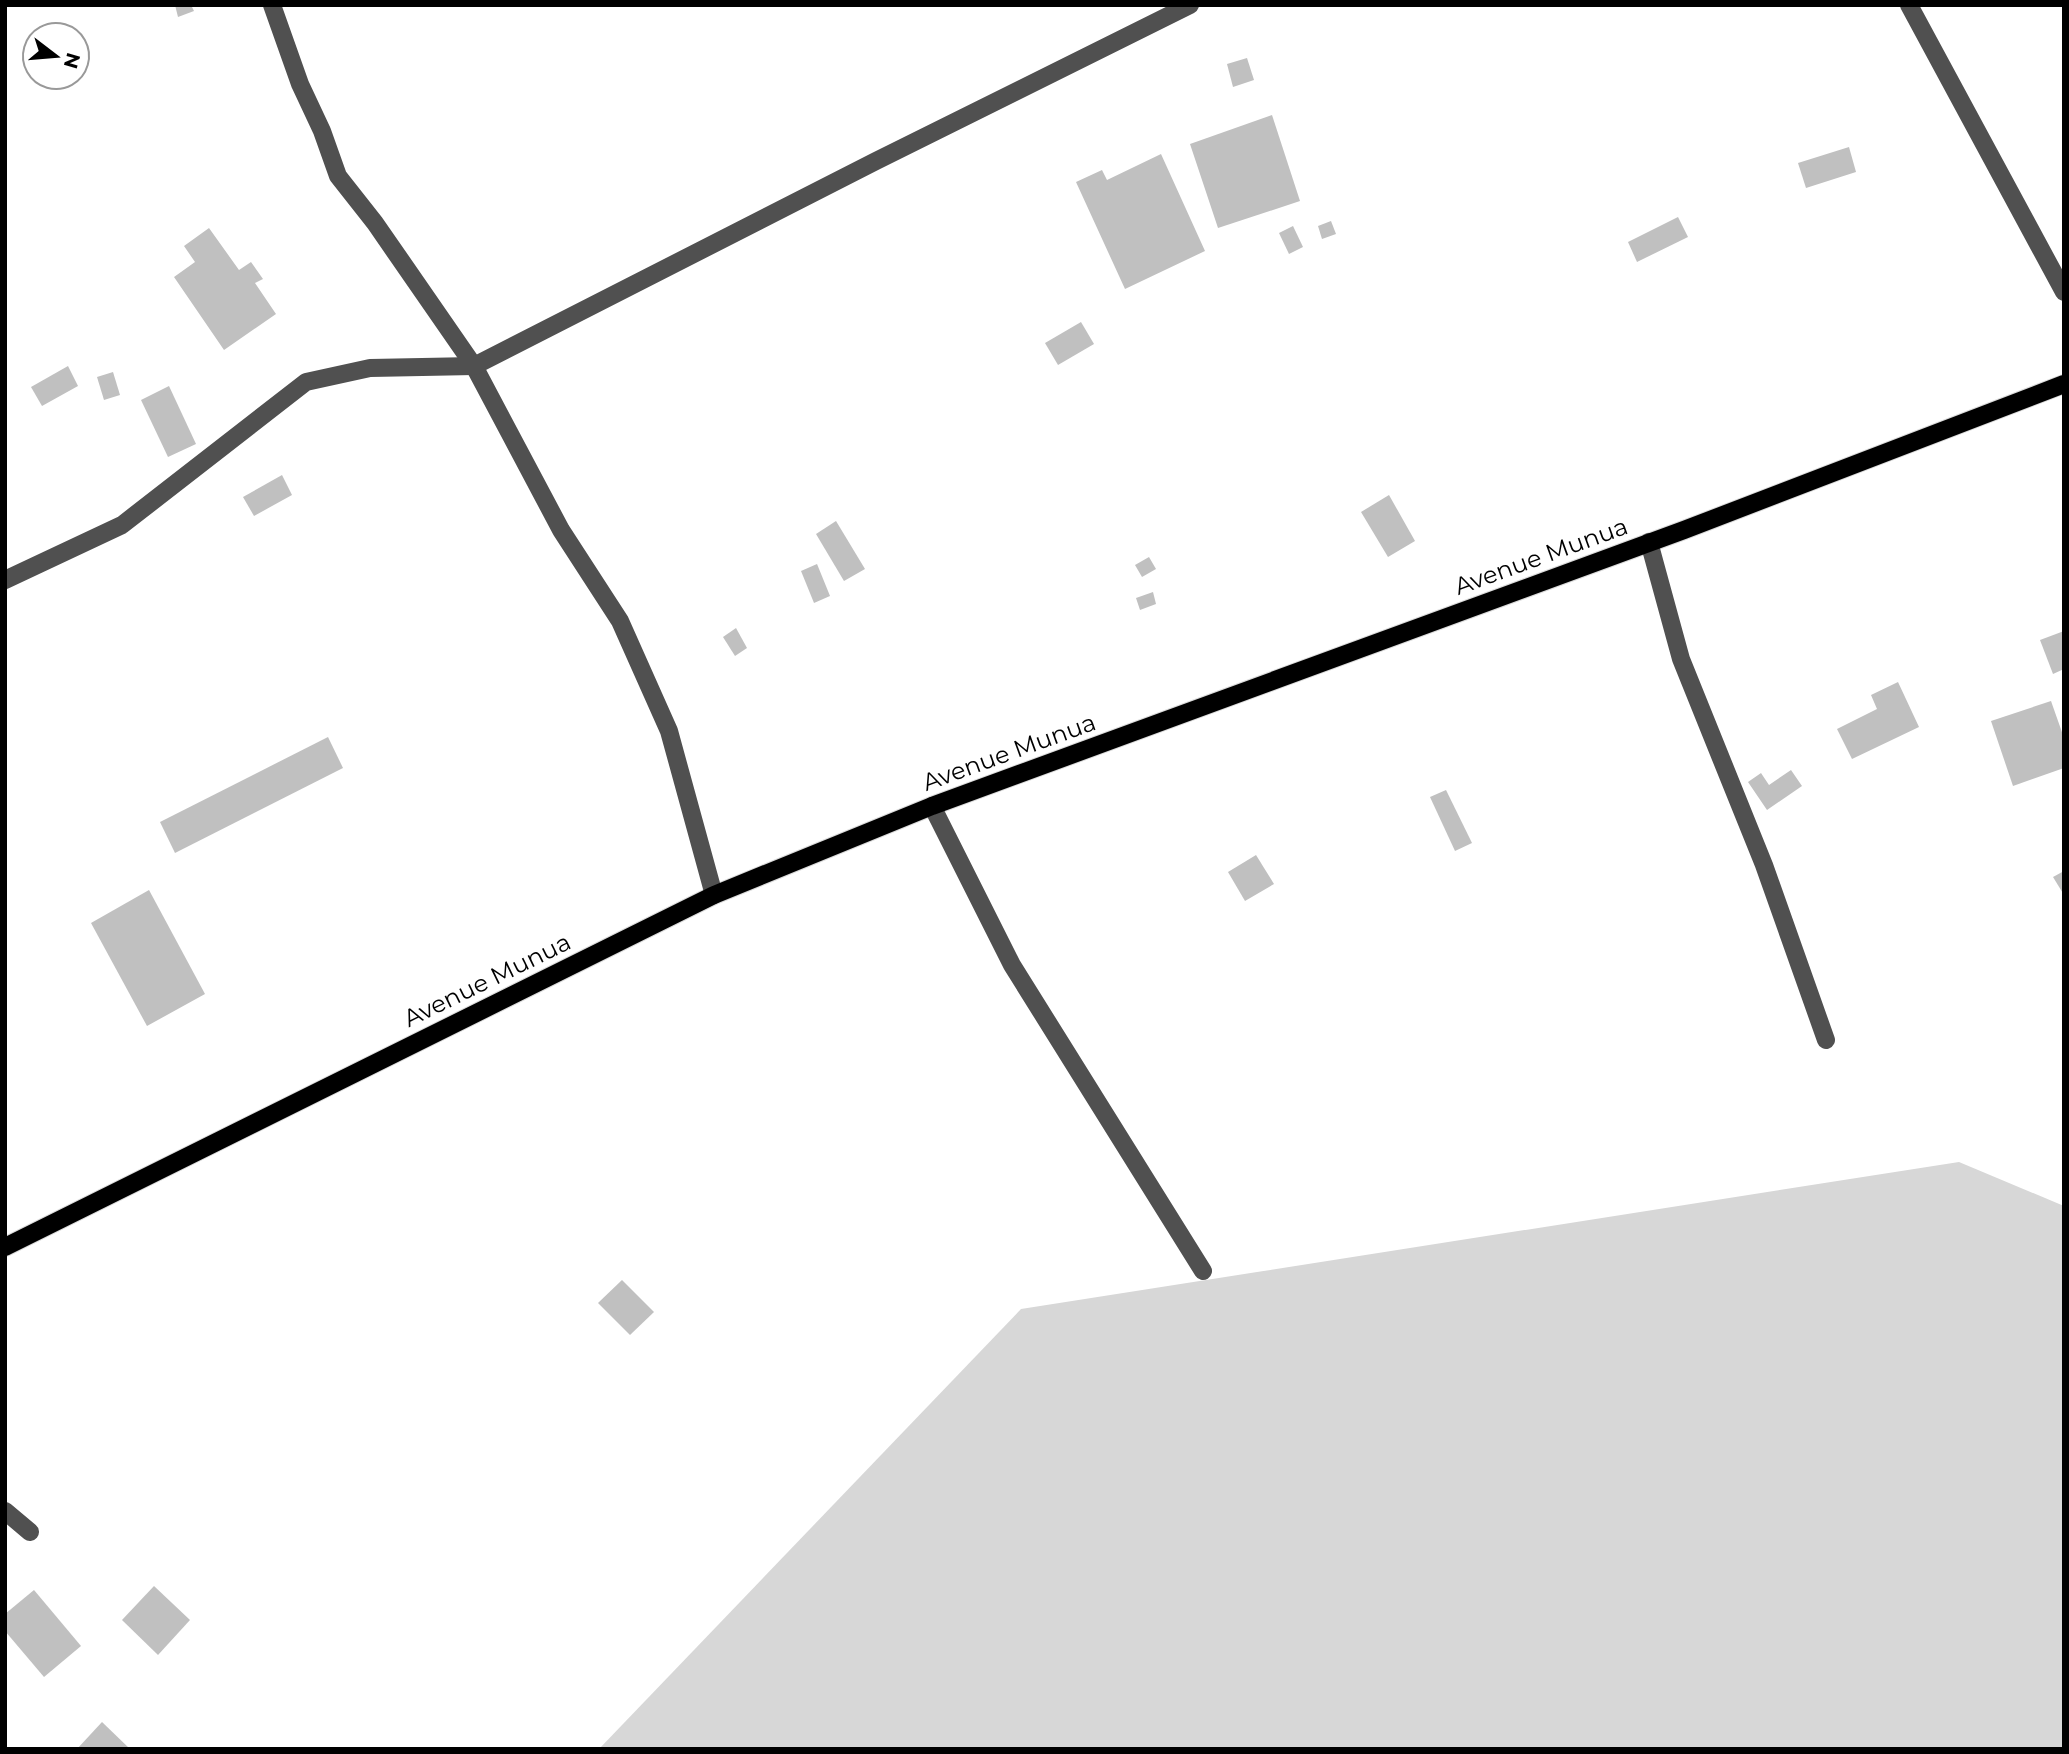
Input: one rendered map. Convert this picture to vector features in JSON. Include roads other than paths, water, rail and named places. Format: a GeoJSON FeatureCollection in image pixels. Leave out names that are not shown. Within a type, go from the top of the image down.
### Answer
{"type":"FeatureCollection","features":[{"type":"Feature","properties":{"kind":"main road","name":"Avenue Munua"},"geometry":{"type":"LineString","coordinates":[[5,1247],[714,895],[932,806],[1649,542],[2064,384]]}},
{"type":"Feature","properties":{"kind":"street"},"geometry":{"type":"LineString","coordinates":[[272,5],[300,84],[322,131],[338,176],[375,223],[474,366],[561,530],[620,621],[669,731],[714,895]]}},
{"type":"Feature","properties":{"kind":"street"},"geometry":{"type":"LineString","coordinates":[[5,580],[122,525],[306,382],[370,368],[474,366],[1190,5]]}},
{"type":"Feature","properties":{"kind":"street"},"geometry":{"type":"LineString","coordinates":[[1909,5],[2064,292]]}},
{"type":"Feature","properties":{"kind":"street"},"geometry":{"type":"LineString","coordinates":[[1649,542],[1681,659],[1764,865],[1826,1040]]}},
{"type":"Feature","properties":{"kind":"street"},"geometry":{"type":"LineString","coordinates":[[932,806],[1012,965],[1203,1271]]}},
{"type":"Feature","properties":{"kind":"street"},"geometry":{"type":"LineString","coordinates":[[5,1511],[30,1532]]}}]}
